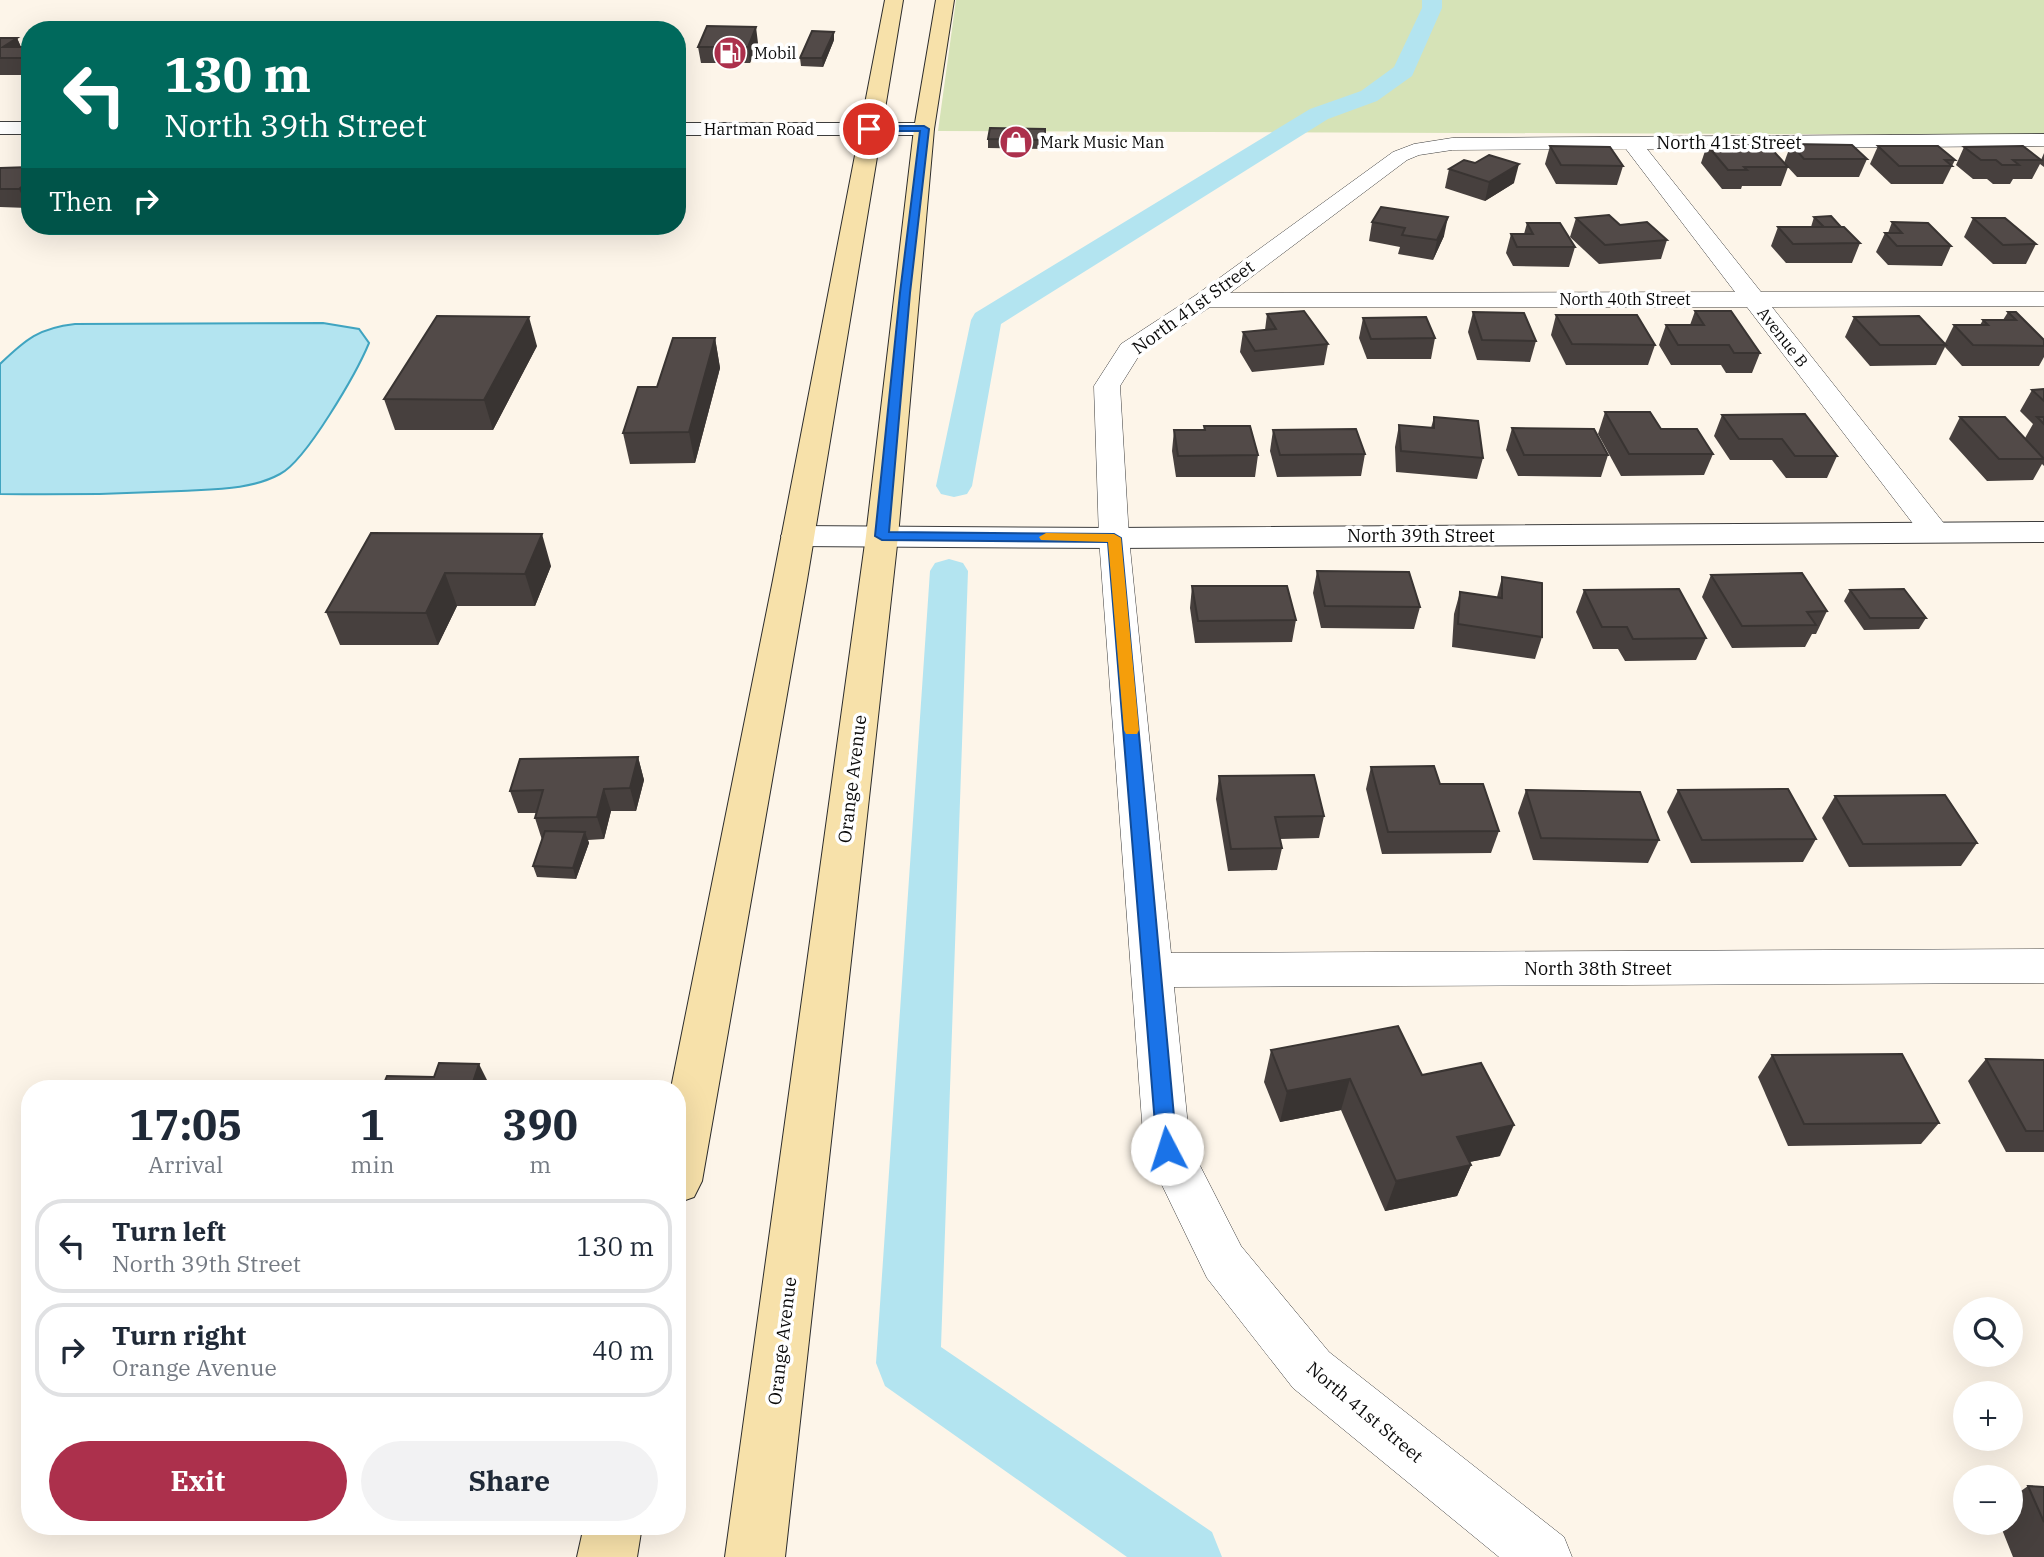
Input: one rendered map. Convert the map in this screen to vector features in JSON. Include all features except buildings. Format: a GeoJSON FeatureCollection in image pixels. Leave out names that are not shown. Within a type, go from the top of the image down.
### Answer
{"type":"FeatureCollection","features":[{"type":"Feature","properties":{"kind":"main road"},"geometry":{"type":"LineString","coordinates":[[686,1133],[894,0]]}},
{"type":"Feature","properties":{"kind":"main road","name":"Orange Avenue"},"geometry":{"type":"LineString","coordinates":[[755,1557],[882,536],[924,129],[945,0]]}},
{"type":"Feature","properties":{"kind":"main road"},"geometry":{"type":"LineString","coordinates":[[607,1557],[611,1535]]}},
{"type":"Feature","properties":{"kind":"street"},"geometry":{"type":"LineString","coordinates":[[0,128],[21,128]]}},
{"type":"Feature","properties":{"kind":"street","name":"Hartman Road"},"geometry":{"type":"LineString","coordinates":[[686,129],[924,129]]}},
{"type":"Feature","properties":{"kind":"street","name":"North 41st Street"},"geometry":{"type":"LineString","coordinates":[[1544,1557],[1311,1370],[1224,1262],[1167,1149],[1114,538],[1107,386],[1130,349],[1205,300],[1400,156],[1414,149],[1452,144],[2044,140]]}},
{"type":"Feature","properties":{"kind":"street","name":"Avenue B"},"geometry":{"type":"LineString","coordinates":[[1631,142],[1935,532]]}},
{"type":"Feature","properties":{"kind":"street","name":"North 40th Street"},"geometry":{"type":"LineString","coordinates":[[1205,300],[2044,299]]}},
{"type":"Feature","properties":{"kind":"street","name":"North 39th Street"},"geometry":{"type":"LineString","coordinates":[[797,536],[1114,538],[2044,532]]}},
{"type":"Feature","properties":{"kind":"street","name":"North 38th Street"},"geometry":{"type":"LineString","coordinates":[[1153,970],[2044,965]]}},
{"type":"Feature","properties":{"kind":"green space"},"geometry":{"type":"Polygon","coordinates":[[[956,0],[2044,0],[2044,135],[938,131],[956,0]]]}},
{"type":"Feature","properties":{"kind":"water"},"geometry":{"type":"Polygon","coordinates":[[[323,323],[359,329],[369,343],[354,374],[316,434],[291,466],[280,474],[245,486],[219,489],[113,494],[0,494],[0,364],[34,336],[52,328],[75,324],[323,323]]]}},
{"type":"Feature","properties":{"kind":"waterway"},"geometry":{"type":"LineString","coordinates":[[954,486],[986,320],[1319,114],[1369,96],[1404,71],[1432,8],[1432,0]]}},
{"type":"Feature","properties":{"kind":"waterway"},"geometry":{"type":"LineString","coordinates":[[949,571],[908,1363],[1187,1557]]}},
{"type":"Feature","properties":{"kind":"slow traffic"},"geometry":{"type":"LineString","coordinates":[[1046,537],[1114,538],[1131,730]]}},
{"type":"Feature","properties":{"kind":"place","name":"Mobil"},"geometry":{"type":"Point","coordinates":[730,53]}},
{"type":"Feature","properties":{"kind":"place","name":"Mark Music Man"},"geometry":{"type":"Point","coordinates":[1016,142]}},
{"type":"Feature","properties":{"kind":"route"},"geometry":{"type":"LineString","coordinates":[[869,129],[924,129],[882,536],[1114,538],[1167,1149]]}}]}
